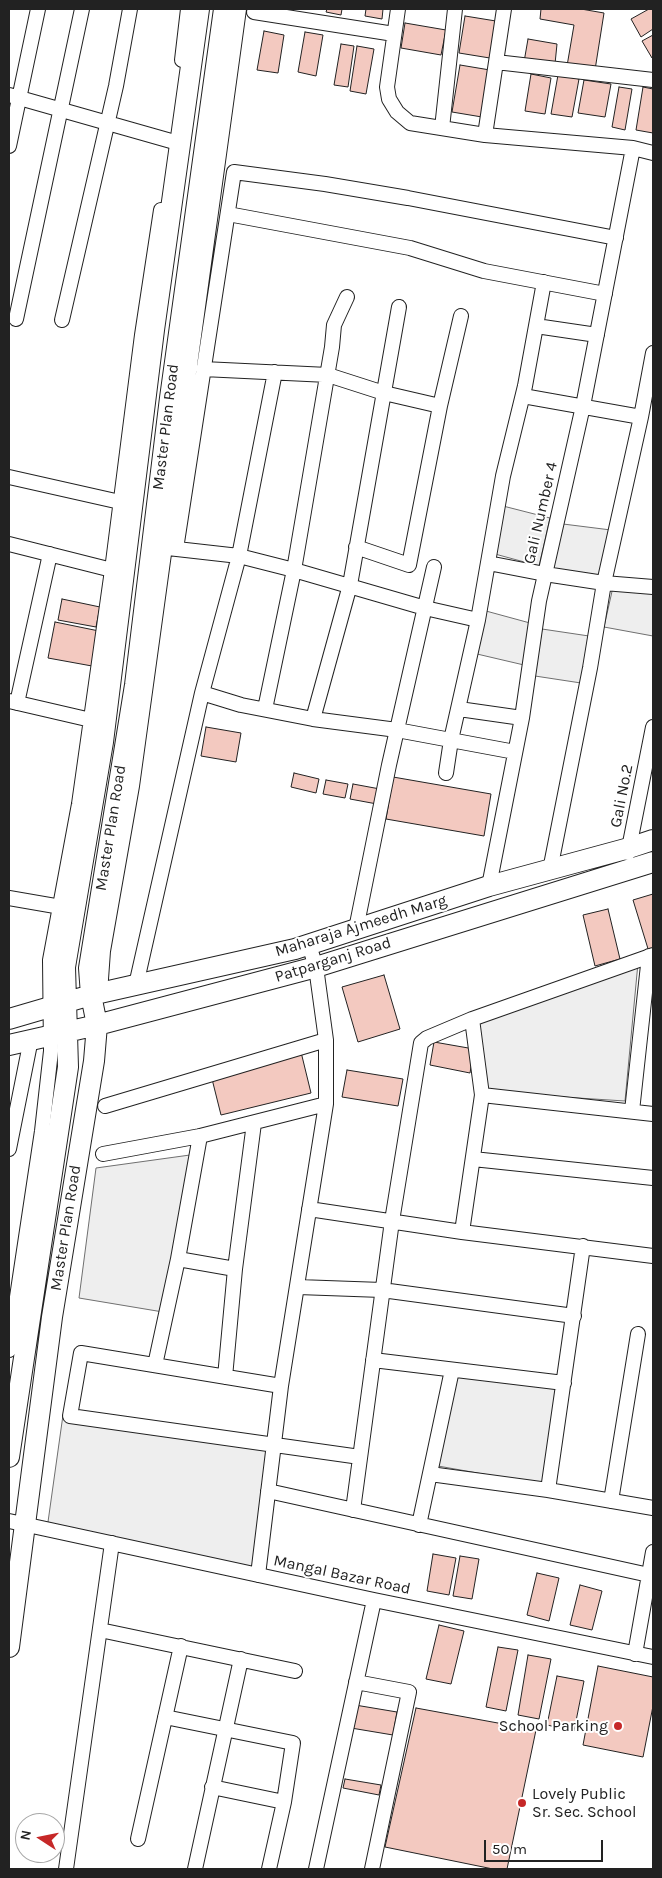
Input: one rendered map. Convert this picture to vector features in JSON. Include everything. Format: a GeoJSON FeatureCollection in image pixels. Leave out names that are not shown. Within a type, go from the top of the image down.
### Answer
{"type":"FeatureCollection","features":[{"type":"Feature","properties":{"kind":"main road","name":"Master Plan Road"},"geometry":{"type":"LineString","coordinates":[[9,1457],[68,1067],[59,1033],[59,1005],[103,742],[154,330],[200,9]]}},
{"type":"Feature","properties":{"kind":"main road","name":"Master Plan Road"},"geometry":{"type":"LineString","coordinates":[[9,1647],[17,1522],[94,1060],[97,1024],[96,994],[89,968],[134,685],[170,398],[224,9]]}},
{"type":"Feature","properties":{"kind":"main road","name":"Maharaja Ajmeedh Marg"},"geometry":{"type":"LineString","coordinates":[[59,1005],[96,994],[309,945],[489,886],[653,840]]}},
{"type":"Feature","properties":{"kind":"main road","name":"Patparganj Road"},"geometry":{"type":"LineString","coordinates":[[9,1045],[316,967],[653,862]]}},
{"type":"Feature","properties":{"kind":"main road"},"geometry":{"type":"LineString","coordinates":[[9,1019],[59,1005]]}},
{"type":"Feature","properties":{"kind":"street"},"geometry":{"type":"LineString","coordinates":[[9,146],[14,96],[38,9]]}},
{"type":"Feature","properties":{"kind":"street"},"geometry":{"type":"LineString","coordinates":[[16,319],[82,9]]}},
{"type":"Feature","properties":{"kind":"street"},"geometry":{"type":"LineString","coordinates":[[62,320],[108,122],[130,9]]}},
{"type":"Feature","properties":{"kind":"street"},"geometry":{"type":"LineString","coordinates":[[59,1005],[50,960],[79,804],[188,9]]}},
{"type":"Feature","properties":{"kind":"street"},"geometry":{"type":"LineString","coordinates":[[171,548],[239,9]]}},
{"type":"Feature","properties":{"kind":"street"},"geometry":{"type":"LineString","coordinates":[[398,9],[387,87],[389,99],[397,112],[410,123],[485,135],[633,148],[653,153]]}},
{"type":"Feature","properties":{"kind":"street"},"geometry":{"type":"LineString","coordinates":[[442,128],[455,9]]}},
{"type":"Feature","properties":{"kind":"street"},"geometry":{"type":"LineString","coordinates":[[485,135],[504,9]]}},
{"type":"Feature","properties":{"kind":"street"},"geometry":{"type":"LineString","coordinates":[[254,12],[394,34]]}},
{"type":"Feature","properties":{"kind":"street"},"geometry":{"type":"LineString","coordinates":[[496,62],[653,80]]}},
{"type":"Feature","properties":{"kind":"street"},"geometry":{"type":"LineString","coordinates":[[14,96],[171,141]]}},
{"type":"Feature","properties":{"kind":"street","name":"Gali Number 4"},"geometry":{"type":"LineString","coordinates":[[489,886],[522,718],[539,601],[583,406],[633,148]]}},
{"type":"Feature","properties":{"kind":"street"},"geometry":{"type":"LineString","coordinates":[[96,994],[203,369],[234,172],[325,184],[408,198],[616,238]]}},
{"type":"Feature","properties":{"kind":"street"},"geometry":{"type":"LineString","coordinates":[[228,214],[410,248],[484,271],[605,294]]}},
{"type":"Feature","properties":{"kind":"street"},"geometry":{"type":"LineString","coordinates":[[446,773],[451,740],[478,620],[502,476],[523,396],[544,282]]}},
{"type":"Feature","properties":{"kind":"street"},"geometry":{"type":"LineString","coordinates":[[265,709],[294,570],[328,375],[334,325],[347,297]]}},
{"type":"Feature","properties":{"kind":"street"},"geometry":{"type":"LineString","coordinates":[[314,719],[350,585],[399,307]]}},
{"type":"Feature","properties":{"kind":"street"},"geometry":{"type":"LineString","coordinates":[[356,547],[409,565],[440,406],[461,316]]}},
{"type":"Feature","properties":{"kind":"street"},"geometry":{"type":"LineString","coordinates":[[536,326],[597,335]]}},
{"type":"Feature","properties":{"kind":"street"},"geometry":{"type":"LineString","coordinates":[[550,870],[590,668],[604,583],[641,418],[653,353]]}},
{"type":"Feature","properties":{"kind":"street"},"geometry":{"type":"LineString","coordinates":[[203,369],[328,375],[384,393],[440,406]]}},
{"type":"Feature","properties":{"kind":"street"},"geometry":{"type":"LineString","coordinates":[[136,985],[202,693],[239,556],[276,372]]}},
{"type":"Feature","properties":{"kind":"street"},"geometry":{"type":"LineString","coordinates":[[523,396],[641,418]]}},
{"type":"Feature","properties":{"kind":"street"},"geometry":{"type":"LineString","coordinates":[[9,477],[120,502]]}},
{"type":"Feature","properties":{"kind":"street"},"geometry":{"type":"LineString","coordinates":[[9,544],[112,570]]}},
{"type":"Feature","properties":{"kind":"street"},"geometry":{"type":"LineString","coordinates":[[171,548],[239,556],[350,585],[425,608],[478,620]]}},
{"type":"Feature","properties":{"kind":"street"},"geometry":{"type":"LineString","coordinates":[[50,554],[13,702],[91,720]]}},
{"type":"Feature","properties":{"kind":"street"},"geometry":{"type":"LineString","coordinates":[[488,563],[604,583],[653,587]]}},
{"type":"Feature","properties":{"kind":"street"},"geometry":{"type":"LineString","coordinates":[[356,930],[434,567]]}},
{"type":"Feature","properties":{"kind":"street"},"geometry":{"type":"LineString","coordinates":[[202,693],[241,705],[314,719],[398,730],[515,752]]}},
{"type":"Feature","properties":{"kind":"street"},"geometry":{"type":"LineString","coordinates":[[459,709],[522,718]]}},
{"type":"Feature","properties":{"kind":"street","name":"Gali No.2"},"geometry":{"type":"LineString","coordinates":[[625,871],[653,727]]}},
{"type":"Feature","properties":{"kind":"street"},"geometry":{"type":"LineString","coordinates":[[9,898],[61,907]]}},
{"type":"Feature","properties":{"kind":"street"},"geometry":{"type":"LineString","coordinates":[[258,1575],[282,1386],[326,1104],[326,1040],[316,967],[309,945]]}},
{"type":"Feature","properties":{"kind":"street"},"geometry":{"type":"LineString","coordinates":[[353,1510],[392,1221],[421,1043],[427,1038],[472,1019],[651,955],[632,1111]]}},
{"type":"Feature","properties":{"kind":"street"},"geometry":{"type":"LineString","coordinates":[[462,1232],[482,1095],[472,1019]]}},
{"type":"Feature","properties":{"kind":"street"},"geometry":{"type":"LineString","coordinates":[[9,1350],[42,1130],[51,1050],[59,1033]]}},
{"type":"Feature","properties":{"kind":"street"},"geometry":{"type":"LineString","coordinates":[[9,1149],[31,1039]]}},
{"type":"Feature","properties":{"kind":"street"},"geometry":{"type":"LineString","coordinates":[[105,1106],[326,1040]]}},
{"type":"Feature","properties":{"kind":"street"},"geometry":{"type":"LineString","coordinates":[[482,1095],[653,1114]]}},
{"type":"Feature","properties":{"kind":"street"},"geometry":{"type":"LineString","coordinates":[[103,1154],[200,1136],[326,1104]]}},
{"type":"Feature","properties":{"kind":"street"},"geometry":{"type":"LineString","coordinates":[[225,1377],[235,1268],[254,1123]]}},
{"type":"Feature","properties":{"kind":"street"},"geometry":{"type":"LineString","coordinates":[[155,1365],[178,1259],[200,1136]]}},
{"type":"Feature","properties":{"kind":"street"},"geometry":{"type":"LineString","coordinates":[[473,1159],[653,1178]]}},
{"type":"Feature","properties":{"kind":"street"},"geometry":{"type":"LineString","coordinates":[[309,1209],[462,1232],[653,1256]]}},
{"type":"Feature","properties":{"kind":"street"},"geometry":{"type":"LineString","coordinates":[[548,1490],[583,1246]]}},
{"type":"Feature","properties":{"kind":"street"},"geometry":{"type":"LineString","coordinates":[[178,1259],[235,1268]]}},
{"type":"Feature","properties":{"kind":"street"},"geometry":{"type":"LineString","coordinates":[[298,1287],[382,1290],[574,1316]]}},
{"type":"Feature","properties":{"kind":"street"},"geometry":{"type":"LineString","coordinates":[[611,1501],[638,1334]]}},
{"type":"Feature","properties":{"kind":"street"},"geometry":{"type":"LineString","coordinates":[[282,1386],[81,1353],[70,1416],[274,1444],[360,1458]]}},
{"type":"Feature","properties":{"kind":"street"},"geometry":{"type":"LineString","coordinates":[[373,1360],[564,1383]]}},
{"type":"Feature","properties":{"kind":"street"},"geometry":{"type":"LineString","coordinates":[[419,1525],[452,1370]]}},
{"type":"Feature","properties":{"kind":"street"},"geometry":{"type":"LineString","coordinates":[[430,1474],[548,1490],[653,1508]]}},
{"type":"Feature","properties":{"kind":"street"},"geometry":{"type":"LineString","coordinates":[[268,1492],[649,1575]]}},
{"type":"Feature","properties":{"kind":"street","name":"Mangal Bazar Road"},"geometry":{"type":"LineString","coordinates":[[17,1522],[374,1600],[653,1657]]}},
{"type":"Feature","properties":{"kind":"street"},"geometry":{"type":"LineString","coordinates":[[66,1869],[112,1543]]}},
{"type":"Feature","properties":{"kind":"street"},"geometry":{"type":"LineString","coordinates":[[635,1654],[653,1552]]}},
{"type":"Feature","properties":{"kind":"street"},"geometry":{"type":"LineString","coordinates":[[316,1869],[374,1600]]}},
{"type":"Feature","properties":{"kind":"street"},"geometry":{"type":"LineString","coordinates":[[100,1630],[241,1658],[295,1671]]}},
{"type":"Feature","properties":{"kind":"street"},"geometry":{"type":"LineString","coordinates":[[138,1839],[181,1646]]}},
{"type":"Feature","properties":{"kind":"street"},"geometry":{"type":"LineString","coordinates":[[195,1869],[241,1658]]}},
{"type":"Feature","properties":{"kind":"street"},"geometry":{"type":"LineString","coordinates":[[356,1682],[409,1692],[372,1869]]}},
{"type":"Feature","properties":{"kind":"street"},"geometry":{"type":"LineString","coordinates":[[165,1717],[293,1742],[284,1802],[269,1869]]}},
{"type":"Feature","properties":{"kind":"street"},"geometry":{"type":"LineString","coordinates":[[212,1787],[284,1802]]}},
{"type":"Feature","properties":{"kind":"shaded area"},"geometry":{"type":"Polygon","coordinates":[[[503,506],[550,518],[539,566],[495,554],[503,506]]]}},
{"type":"Feature","properties":{"kind":"shaded area"},"geometry":{"type":"Polygon","coordinates":[[[563,524],[611,530],[600,579],[550,569],[563,524]]]}},
{"type":"Feature","properties":{"kind":"shaded area"},"geometry":{"type":"Polygon","coordinates":[[[613,587],[653,594],[653,636],[604,627],[613,587]]]}},
{"type":"Feature","properties":{"kind":"shaded area"},"geometry":{"type":"Polygon","coordinates":[[[486,611],[530,623],[524,665],[477,654],[486,611]]]}},
{"type":"Feature","properties":{"kind":"shaded area"},"geometry":{"type":"Polygon","coordinates":[[[542,629],[589,636],[581,683],[535,676],[542,629]]]}},
{"type":"Feature","properties":{"kind":"shaded area"},"geometry":{"type":"Polygon","coordinates":[[[638,963],[625,1101],[484,1092],[477,1014],[638,963]]]}},
{"type":"Feature","properties":{"kind":"shaded area"},"geometry":{"type":"Polygon","coordinates":[[[190,1155],[169,1313],[79,1298],[96,1168],[190,1155]]]}},
{"type":"Feature","properties":{"kind":"shaded area"},"geometry":{"type":"Polygon","coordinates":[[[457,1376],[557,1389],[545,1485],[438,1466],[457,1376]]]}},
{"type":"Feature","properties":{"kind":"shaded area"},"geometry":{"type":"Polygon","coordinates":[[[63,1415],[274,1444],[258,1575],[47,1529],[63,1415]]]}},
{"type":"Feature","properties":{"kind":"building"},"geometry":{"type":"Polygon","coordinates":[[[327,9],[342,9],[341,15],[326,12],[327,9]]]}},
{"type":"Feature","properties":{"kind":"building"},"geometry":{"type":"Polygon","coordinates":[[[366,9],[383,9],[382,19],[365,16],[366,9]]]}},
{"type":"Feature","properties":{"kind":"building"},"geometry":{"type":"Polygon","coordinates":[[[541,9],[581,9],[604,13],[595,70],[567,66],[574,25],[540,19],[541,9]]]}},
{"type":"Feature","properties":{"kind":"building"},"geometry":{"type":"Polygon","coordinates":[[[649,9],[653,9],[653,29],[641,37],[631,19],[649,9]]]}},
{"type":"Feature","properties":{"kind":"building"},"geometry":{"type":"Polygon","coordinates":[[[465,16],[502,22],[496,59],[459,53],[465,16]]]}},
{"type":"Feature","properties":{"kind":"building"},"geometry":{"type":"Polygon","coordinates":[[[405,23],[446,30],[441,55],[401,48],[405,23]]]}},
{"type":"Feature","properties":{"kind":"building"},"geometry":{"type":"Polygon","coordinates":[[[264,31],[284,35],[278,73],[257,70],[264,31]]]}},
{"type":"Feature","properties":{"kind":"building"},"geometry":{"type":"Polygon","coordinates":[[[305,32],[323,35],[316,76],[298,72],[305,32]]]}},
{"type":"Feature","properties":{"kind":"building"},"geometry":{"type":"Polygon","coordinates":[[[653,35],[653,57],[652,58],[642,41],[653,35]]]}},
{"type":"Feature","properties":{"kind":"building"},"geometry":{"type":"Polygon","coordinates":[[[528,39],[557,44],[555,64],[524,62],[528,39]]]}},
{"type":"Feature","properties":{"kind":"building"},"geometry":{"type":"Polygon","coordinates":[[[341,44],[354,46],[348,87],[334,85],[341,44]]]}},
{"type":"Feature","properties":{"kind":"building"},"geometry":{"type":"Polygon","coordinates":[[[357,46],[374,49],[366,94],[350,91],[357,46]]]}},
{"type":"Feature","properties":{"kind":"building"},"geometry":{"type":"Polygon","coordinates":[[[460,65],[490,70],[482,117],[452,112],[460,65]]]}},
{"type":"Feature","properties":{"kind":"building"},"geometry":{"type":"Polygon","coordinates":[[[531,74],[551,78],[545,114],[525,111],[531,74]]]}},
{"type":"Feature","properties":{"kind":"building"},"geometry":{"type":"Polygon","coordinates":[[[558,75],[579,79],[572,117],[551,114],[558,75]]]}},
{"type":"Feature","properties":{"kind":"building"},"geometry":{"type":"Polygon","coordinates":[[[584,80],[611,84],[605,117],[578,113],[584,80]]]}},
{"type":"Feature","properties":{"kind":"building"},"geometry":{"type":"Polygon","coordinates":[[[619,87],[632,89],[625,130],[612,127],[619,87]]]}},
{"type":"Feature","properties":{"kind":"building"},"geometry":{"type":"Polygon","coordinates":[[[643,87],[653,89],[653,133],[636,130],[643,87]]]}},
{"type":"Feature","properties":{"kind":"building"},"geometry":{"type":"Polygon","coordinates":[[[62,599],[100,607],[96,627],[58,620],[62,599]]]}},
{"type":"Feature","properties":{"kind":"building"},"geometry":{"type":"Polygon","coordinates":[[[55,622],[99,631],[92,666],[48,658],[55,622]]]}},
{"type":"Feature","properties":{"kind":"building"},"geometry":{"type":"Polygon","coordinates":[[[206,727],[241,733],[236,762],[201,756],[206,727]]]}},
{"type":"Feature","properties":{"kind":"building"},"geometry":{"type":"Polygon","coordinates":[[[294,773],[319,779],[316,793],[291,787],[294,773]]]}},
{"type":"Feature","properties":{"kind":"building"},"geometry":{"type":"Polygon","coordinates":[[[393,777],[491,794],[484,836],[386,819],[393,777]]]}},
{"type":"Feature","properties":{"kind":"building"},"geometry":{"type":"Polygon","coordinates":[[[326,780],[348,784],[345,798],[323,794],[326,780]]]}},
{"type":"Feature","properties":{"kind":"building"},"geometry":{"type":"Polygon","coordinates":[[[353,784],[380,789],[377,804],[350,799],[353,784]]]}},
{"type":"Feature","properties":{"kind":"building"},"geometry":{"type":"Polygon","coordinates":[[[653,894],[653,951],[649,952],[633,900],[653,894]]]}},
{"type":"Feature","properties":{"kind":"building"},"geometry":{"type":"Polygon","coordinates":[[[608,909],[620,959],[595,966],[583,915],[608,909]]]}},
{"type":"Feature","properties":{"kind":"building"},"geometry":{"type":"Polygon","coordinates":[[[384,975],[400,1029],[358,1042],[342,987],[384,975]]]}},
{"type":"Feature","properties":{"kind":"building"},"geometry":{"type":"Polygon","coordinates":[[[434,1042],[474,1049],[470,1073],[430,1065],[434,1042]]]}},
{"type":"Feature","properties":{"kind":"building"},"geometry":{"type":"Polygon","coordinates":[[[301,1052],[311,1093],[221,1115],[211,1075],[301,1052]]]}},
{"type":"Feature","properties":{"kind":"building"},"geometry":{"type":"Polygon","coordinates":[[[347,1070],[403,1079],[398,1106],[342,1097],[347,1070]]]}},
{"type":"Feature","properties":{"kind":"building"},"geometry":{"type":"Polygon","coordinates":[[[433,1554],[456,1558],[449,1595],[427,1591],[433,1554]]]}},
{"type":"Feature","properties":{"kind":"building"},"geometry":{"type":"Polygon","coordinates":[[[460,1556],[479,1559],[472,1599],[453,1596],[460,1556]]]}},
{"type":"Feature","properties":{"kind":"building"},"geometry":{"type":"Polygon","coordinates":[[[537,1573],[559,1578],[549,1621],[527,1615],[537,1573]]]}},
{"type":"Feature","properties":{"kind":"building"},"geometry":{"type":"Polygon","coordinates":[[[580,1585],[602,1591],[592,1630],[570,1625],[580,1585]]]}},
{"type":"Feature","properties":{"kind":"building"},"geometry":{"type":"Polygon","coordinates":[[[439,1625],[464,1631],[451,1684],[426,1679],[439,1625]]]}},
{"type":"Feature","properties":{"kind":"building"},"geometry":{"type":"Polygon","coordinates":[[[498,1647],[518,1650],[506,1711],[486,1707],[498,1647]]]}},
{"type":"Feature","properties":{"kind":"building"},"geometry":{"type":"Polygon","coordinates":[[[528,1655],[551,1659],[539,1719],[518,1715],[528,1655]]]}},
{"type":"Feature","properties":{"kind":"building","name":"School Parking"},"geometry":{"type":"Polygon","coordinates":[[[598,1666],[653,1677],[653,1706],[643,1757],[583,1745],[598,1666]]]}},
{"type":"Feature","properties":{"kind":"building"},"geometry":{"type":"Polygon","coordinates":[[[557,1676],[584,1681],[574,1731],[547,1725],[557,1676]]]}},
{"type":"Feature","properties":{"kind":"building"},"geometry":{"type":"Polygon","coordinates":[[[355,1705],[397,1712],[393,1735],[351,1728],[355,1705]]]}},
{"type":"Feature","properties":{"kind":"building"},"geometry":{"type":"Polygon","coordinates":[[[416,1708],[536,1730],[507,1869],[493,1869],[385,1847],[416,1708]]]}},
{"type":"Feature","properties":{"kind":"building"},"geometry":{"type":"Polygon","coordinates":[[[345,1779],[381,1785],[379,1795],[343,1788],[345,1779]]]}},
{"type":"Feature","properties":{"kind":"place","name":"School Parking"},"geometry":{"type":"Point","coordinates":[618,1726]}},
{"type":"Feature","properties":{"kind":"place","name":"Lovely Public Sr. Sec. School"},"geometry":{"type":"Point","coordinates":[522,1803]}}]}
